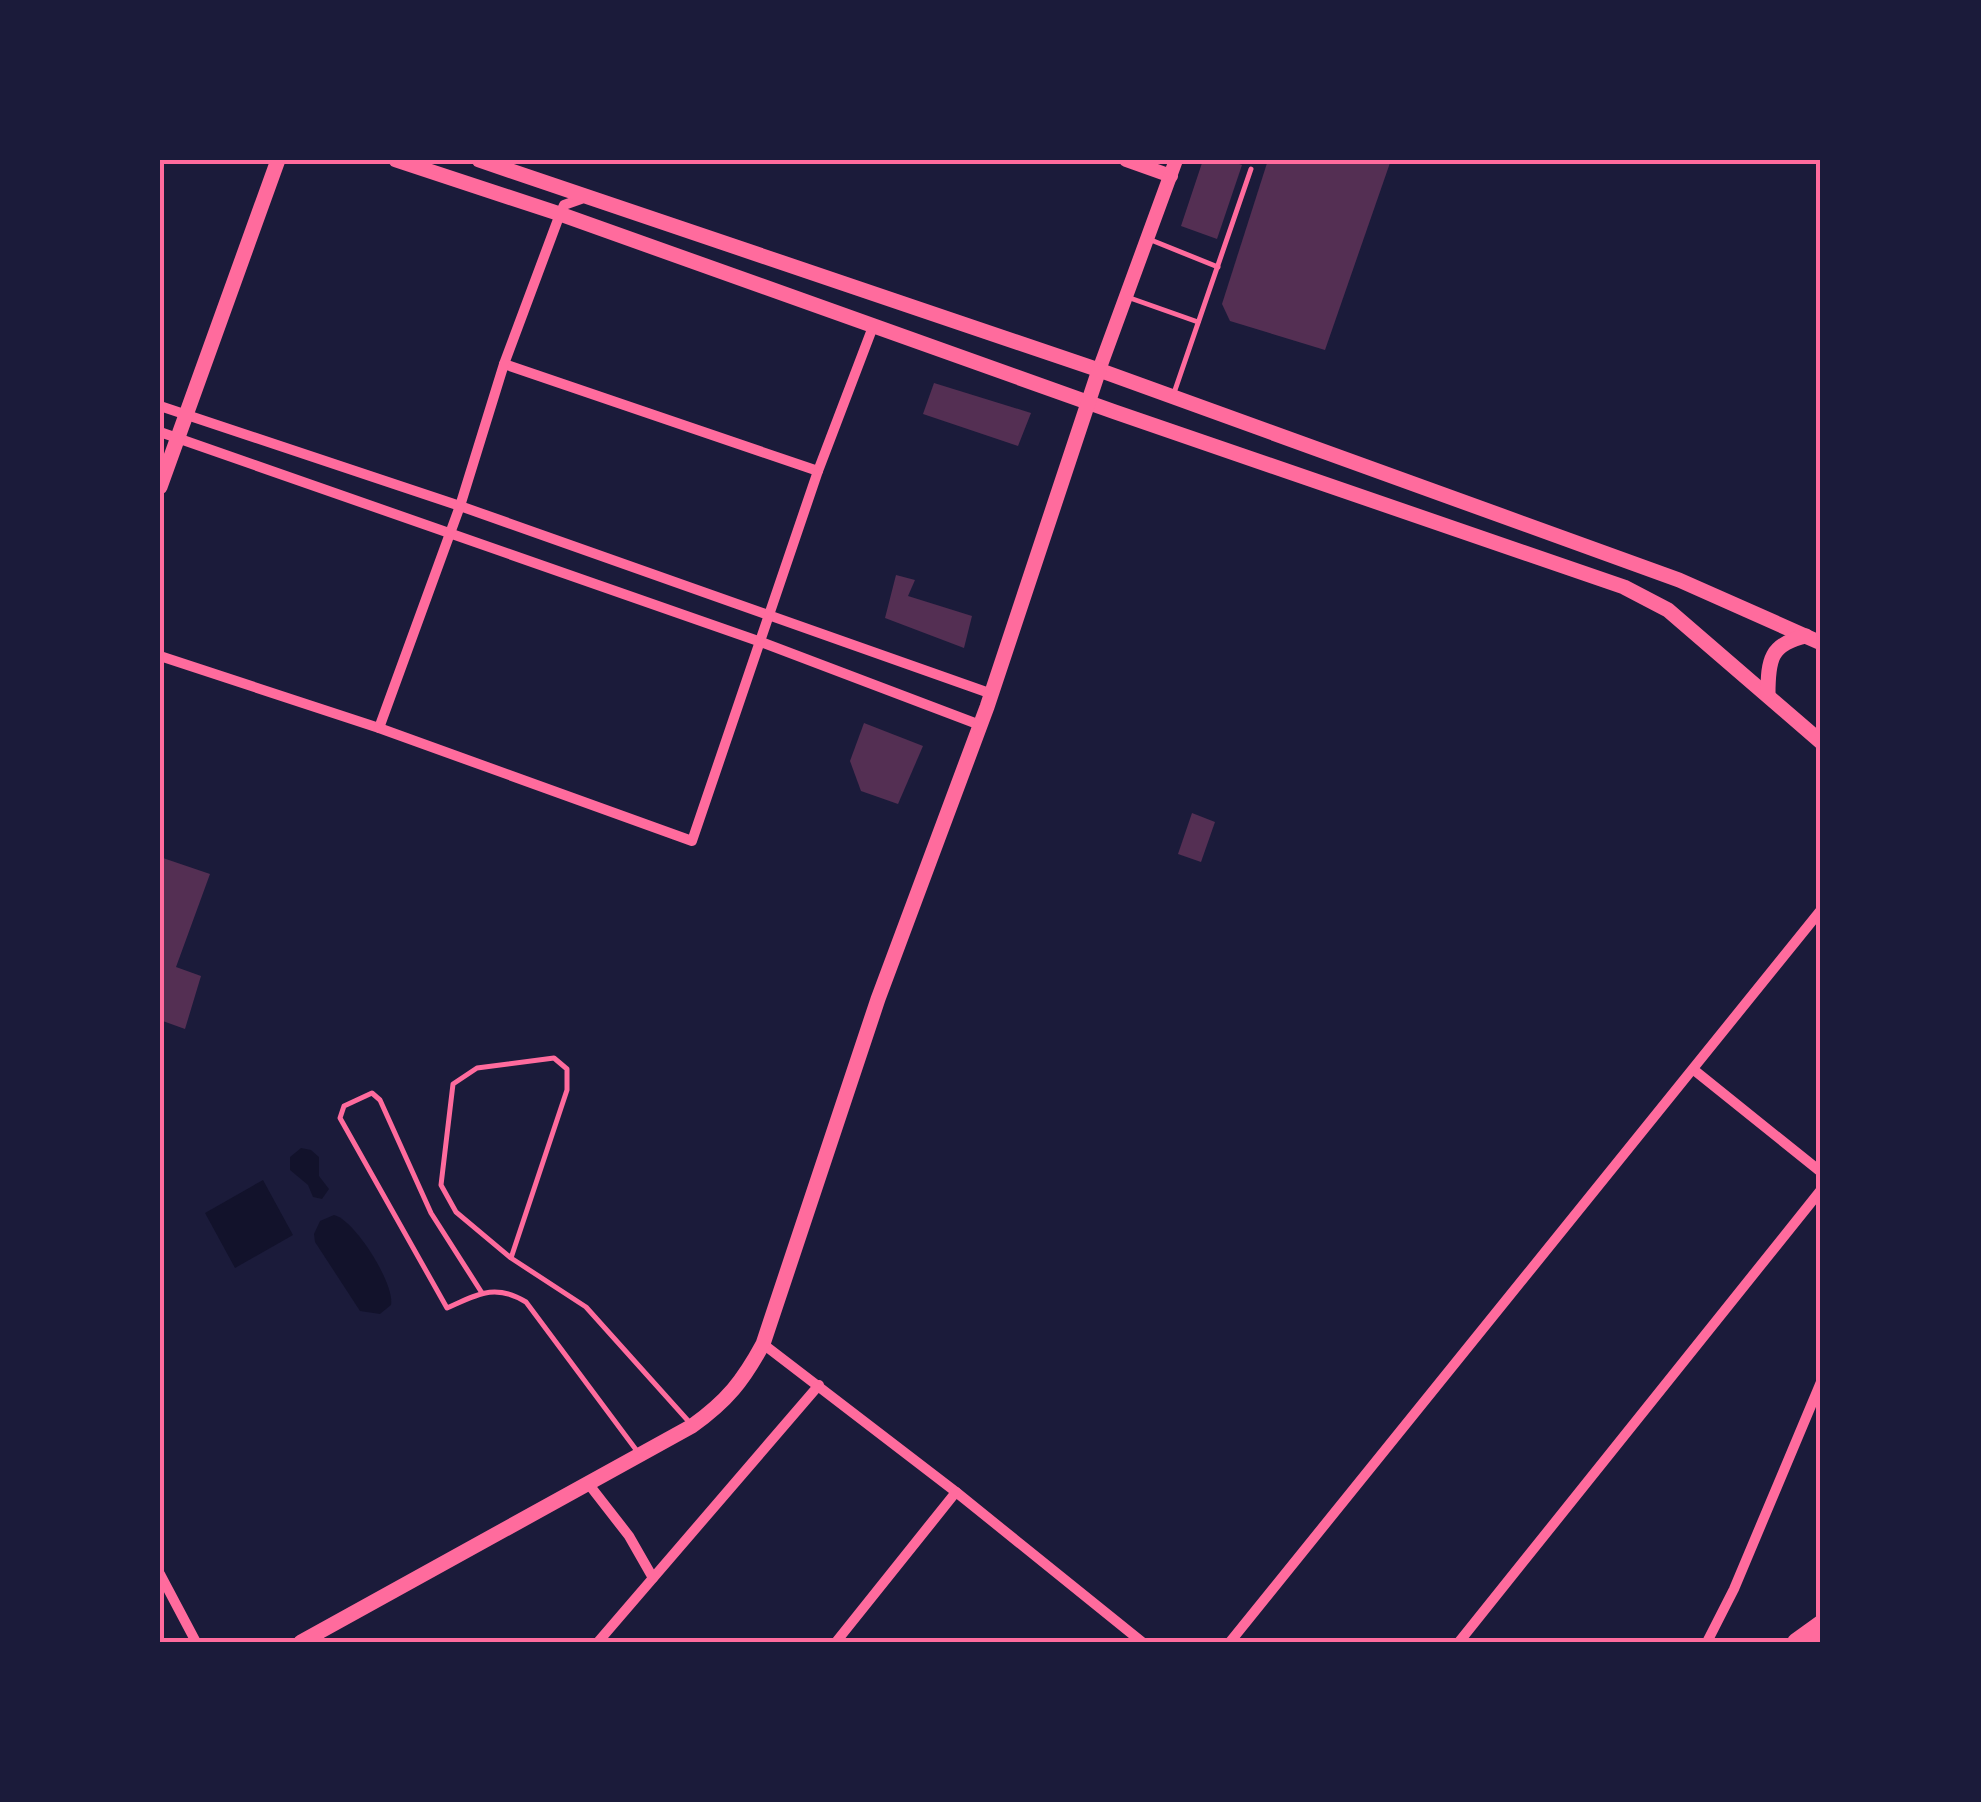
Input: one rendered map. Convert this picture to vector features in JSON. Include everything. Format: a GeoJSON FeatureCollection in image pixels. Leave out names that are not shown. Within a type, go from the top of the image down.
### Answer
{"type":"FeatureCollection","features":[{"type":"Feature","properties":{"kind":"main road"},"geometry":{"type":"LineString","coordinates":[[160,488],[278,160]]}},
{"type":"Feature","properties":{"kind":"main road"},"geometry":{"type":"LineString","coordinates":[[396,160],[1624,587],[1668,610],[1821,742]]}},
{"type":"Feature","properties":{"kind":"main road"},"geometry":{"type":"LineString","coordinates":[[479,160],[1099,370],[1679,580],[1813,640]]}},
{"type":"Feature","properties":{"kind":"main road"},"geometry":{"type":"LineString","coordinates":[[300,1642],[692,1426],[718,1408],[742,1382],[764,1344],[878,1000],[992,694],[1099,370]]}},
{"type":"Feature","properties":{"kind":"main road"},"geometry":{"type":"LineString","coordinates":[[1768,694],[1772,657],[1779,645],[1813,640]]}},
{"type":"Feature","properties":{"kind":"main road"},"geometry":{"type":"LineString","coordinates":[[1796,1642],[1821,1624]]}},
{"type":"Feature","properties":{"kind":"street"},"geometry":{"type":"LineString","coordinates":[[1126,160],[1172,176]]}},
{"type":"Feature","properties":{"kind":"street"},"geometry":{"type":"LineString","coordinates":[[1099,370],[1176,160]]}},
{"type":"Feature","properties":{"kind":"street"},"geometry":{"type":"LineString","coordinates":[[379,728],[460,506],[504,364],[564,204],[574,198],[600,199]]}},
{"type":"Feature","properties":{"kind":"street"},"geometry":{"type":"LineString","coordinates":[[160,656],[379,728],[692,840],[818,471],[874,324]]}},
{"type":"Feature","properties":{"kind":"street"},"geometry":{"type":"LineString","coordinates":[[504,364],[818,471]]}},
{"type":"Feature","properties":{"kind":"street"},"geometry":{"type":"LineString","coordinates":[[160,406],[460,506],[992,694]]}},
{"type":"Feature","properties":{"kind":"street"},"geometry":{"type":"LineString","coordinates":[[160,432],[761,642],[980,726]]}},
{"type":"Feature","properties":{"kind":"street"},"geometry":{"type":"LineString","coordinates":[[1230,1642],[1821,910]]}},
{"type":"Feature","properties":{"kind":"street"},"geometry":{"type":"LineString","coordinates":[[1694,1070],[1821,1172]]}},
{"type":"Feature","properties":{"kind":"street"},"geometry":{"type":"LineString","coordinates":[[1459,1642],[1821,1190]]}},
{"type":"Feature","properties":{"kind":"street"},"geometry":{"type":"LineString","coordinates":[[764,1344],[1142,1642]]}},
{"type":"Feature","properties":{"kind":"street"},"geometry":{"type":"LineString","coordinates":[[1707,1642],[1734,1589],[1821,1382]]}},
{"type":"Feature","properties":{"kind":"street"},"geometry":{"type":"LineString","coordinates":[[598,1642],[819,1386]]}},
{"type":"Feature","properties":{"kind":"street"},"geometry":{"type":"LineString","coordinates":[[587,1482],[629,1536],[653,1578]]}},
{"type":"Feature","properties":{"kind":"street"},"geometry":{"type":"LineString","coordinates":[[836,1642],[956,1492]]}},
{"type":"Feature","properties":{"kind":"street"},"geometry":{"type":"LineString","coordinates":[[160,1574],[196,1642]]}},
{"type":"Feature","properties":{"kind":"lane"},"geometry":{"type":"LineString","coordinates":[[1172,397],[1252,169]]}},
{"type":"Feature","properties":{"kind":"lane"},"geometry":{"type":"LineString","coordinates":[[1148,239],[1218,267]]}},
{"type":"Feature","properties":{"kind":"lane"},"geometry":{"type":"LineString","coordinates":[[1126,297],[1198,322]]}},
{"type":"Feature","properties":{"kind":"lane"},"geometry":{"type":"LineString","coordinates":[[511,1258],[567,1090],[567,1069],[554,1058],[476,1068],[453,1084],[441,1186],[456,1212],[511,1258],[586,1307],[692,1426]]}},
{"type":"Feature","properties":{"kind":"lane"},"geometry":{"type":"LineString","coordinates":[[482,1292],[432,1213],[380,1100],[372,1092],[344,1106],[340,1118],[447,1308],[482,1292],[508,1291],[526,1302],[639,1455]]}},
{"type":"Feature","properties":{"kind":"shaded area"},"geometry":{"type":"Polygon","coordinates":[[[301,1148],[319,1157],[319,1176],[329,1189],[322,1199],[313,1197],[308,1185],[290,1170],[290,1157],[301,1148]]]}},
{"type":"Feature","properties":{"kind":"shaded area"},"geometry":{"type":"Polygon","coordinates":[[[263,1180],[293,1235],[235,1268],[205,1213],[263,1180]]]}},
{"type":"Feature","properties":{"kind":"shaded area"},"geometry":{"type":"Polygon","coordinates":[[[334,1215],[343,1219],[362,1240],[387,1283],[391,1305],[380,1314],[360,1311],[315,1242],[320,1221],[334,1215]]]}},
{"type":"Feature","properties":{"kind":"building"},"geometry":{"type":"Polygon","coordinates":[[[1203,160],[1228,160],[1242,165],[1217,239],[1181,226],[1203,160]]]}},
{"type":"Feature","properties":{"kind":"building"},"geometry":{"type":"Polygon","coordinates":[[[1268,160],[1391,160],[1325,350],[1230,321],[1222,304],[1268,160]]]}},
{"type":"Feature","properties":{"kind":"building"},"geometry":{"type":"Polygon","coordinates":[[[934,383],[1031,413],[1018,446],[923,414],[934,383]]]}},
{"type":"Feature","properties":{"kind":"building"},"geometry":{"type":"Polygon","coordinates":[[[896,575],[915,580],[908,596],[972,616],[964,648],[885,618],[896,575]]]}},
{"type":"Feature","properties":{"kind":"building"},"geometry":{"type":"Polygon","coordinates":[[[864,723],[923,746],[898,804],[861,791],[850,761],[864,723]]]}},
{"type":"Feature","properties":{"kind":"building"},"geometry":{"type":"Polygon","coordinates":[[[1192,813],[1215,822],[1201,862],[1178,854],[1192,813]]]}},
{"type":"Feature","properties":{"kind":"building"},"geometry":{"type":"Polygon","coordinates":[[[160,857],[210,874],[176,967],[201,976],[185,1029],[160,1020],[160,857]]]}}]}
